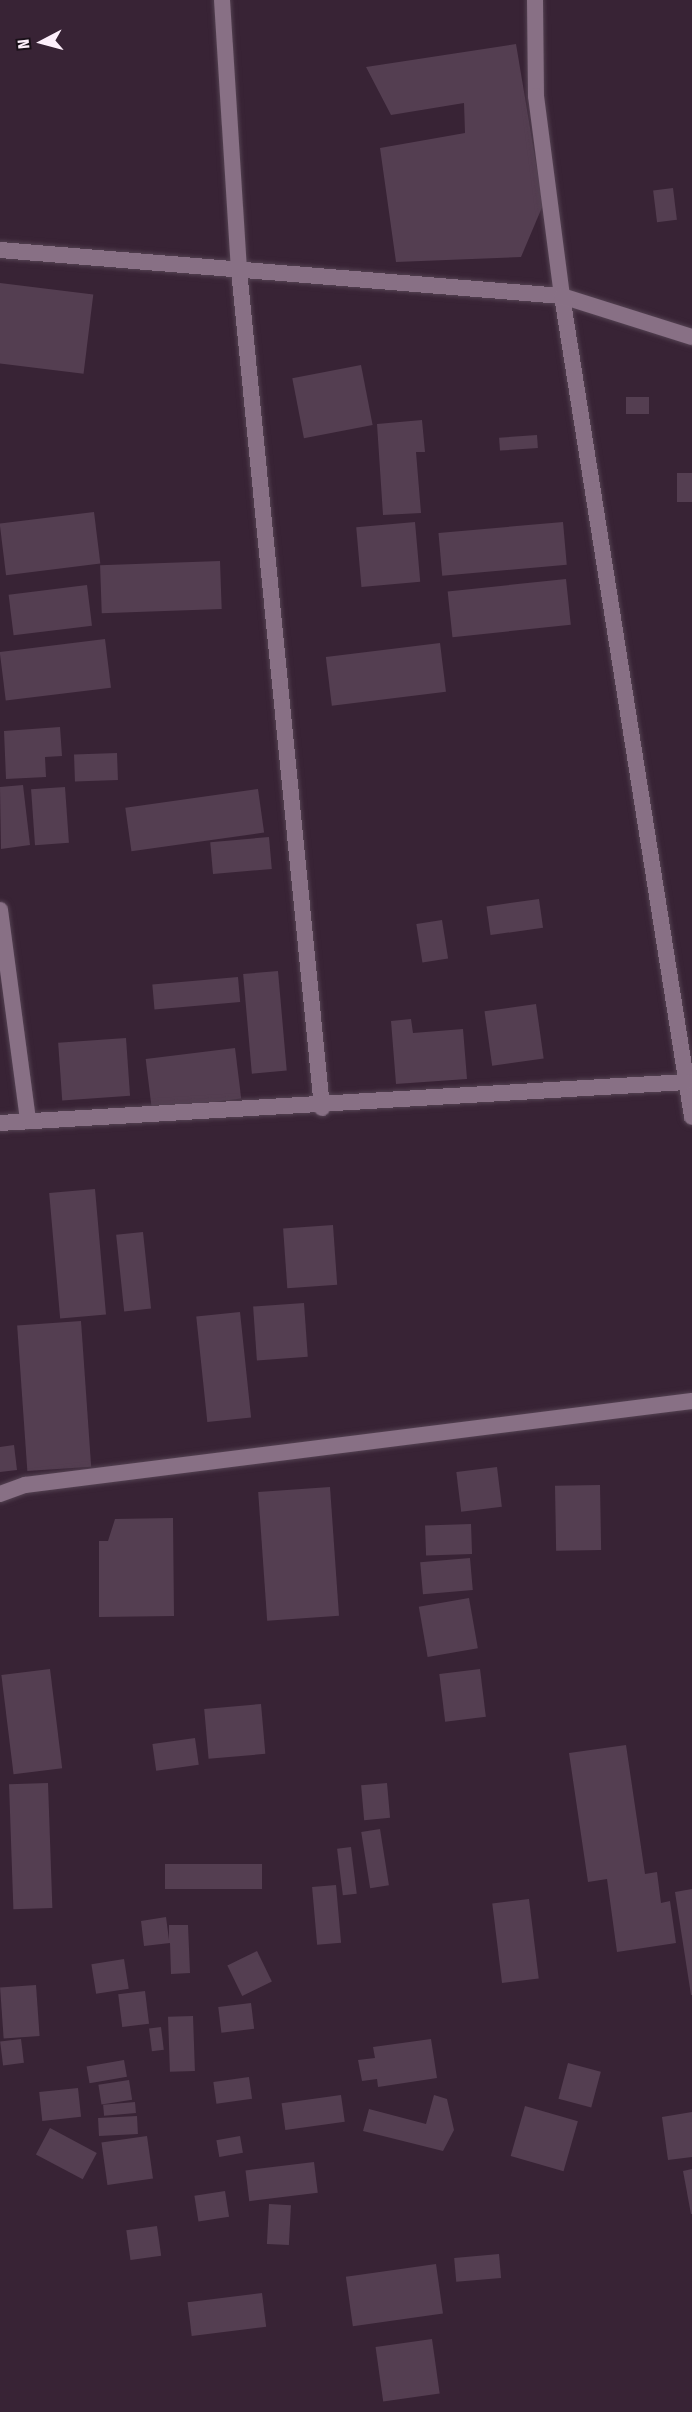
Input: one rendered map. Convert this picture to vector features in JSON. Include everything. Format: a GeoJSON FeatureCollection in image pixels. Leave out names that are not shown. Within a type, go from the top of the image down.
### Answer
{"type":"FeatureCollection","features":[{"type":"Feature","properties":{"kind":"street"},"geometry":{"type":"LineString","coordinates":[[222,0],[239,270],[322,1108]]}},
{"type":"Feature","properties":{"kind":"street"},"geometry":{"type":"LineString","coordinates":[[535,0],[536,96],[562,296],[692,1117]]}},
{"type":"Feature","properties":{"kind":"street"},"geometry":{"type":"LineString","coordinates":[[0,250],[562,296],[692,338]]}},
{"type":"Feature","properties":{"kind":"street"},"geometry":{"type":"LineString","coordinates":[[0,910],[28,1121]]}},
{"type":"Feature","properties":{"kind":"street"},"geometry":{"type":"LineString","coordinates":[[0,1123],[322,1108],[686,1082]]}},
{"type":"Feature","properties":{"kind":"street"},"geometry":{"type":"LineString","coordinates":[[0,1494],[25,1485],[692,1401]]}},
{"type":"Feature","properties":{"kind":"building"},"geometry":{"type":"Polygon","coordinates":[[[516,44],[543,205],[521,257],[396,262],[380,148],[465,133],[464,103],[391,115],[366,67],[516,44]]]}},
{"type":"Feature","properties":{"kind":"building"},"geometry":{"type":"Polygon","coordinates":[[[673,188],[677,220],[657,222],[653,190],[673,188]]]}},
{"type":"Feature","properties":{"kind":"building"},"geometry":{"type":"Polygon","coordinates":[[[0,283],[93,294],[84,374],[0,364],[0,283]]]}},
{"type":"Feature","properties":{"kind":"building"},"geometry":{"type":"Polygon","coordinates":[[[361,365],[373,425],[304,438],[292,378],[361,365]]]}},
{"type":"Feature","properties":{"kind":"building"},"geometry":{"type":"Polygon","coordinates":[[[626,397],[649,397],[649,414],[626,414],[626,397]]]}},
{"type":"Feature","properties":{"kind":"building"},"geometry":{"type":"Polygon","coordinates":[[[422,420],[425,452],[416,452],[421,513],[383,515],[377,424],[422,420]]]}},
{"type":"Feature","properties":{"kind":"building"},"geometry":{"type":"Polygon","coordinates":[[[537,435],[538,448],[500,451],[499,438],[537,435]]]}},
{"type":"Feature","properties":{"kind":"building"},"geometry":{"type":"Polygon","coordinates":[[[677,473],[692,473],[692,502],[677,502],[677,473]]]}},
{"type":"Feature","properties":{"kind":"building"},"geometry":{"type":"Polygon","coordinates":[[[94,512],[100,564],[6,575],[0,524],[94,512]]]}},
{"type":"Feature","properties":{"kind":"building"},"geometry":{"type":"Polygon","coordinates":[[[415,522],[420,582],[361,587],[356,527],[415,522]]]}},
{"type":"Feature","properties":{"kind":"building"},"geometry":{"type":"Polygon","coordinates":[[[563,522],[567,565],[442,576],[438,533],[563,522]]]}},
{"type":"Feature","properties":{"kind":"building"},"geometry":{"type":"Polygon","coordinates":[[[220,561],[222,609],[102,613],[100,565],[220,561]]]}},
{"type":"Feature","properties":{"kind":"building"},"geometry":{"type":"Polygon","coordinates":[[[566,579],[571,625],[452,637],[448,591],[566,579]]]}},
{"type":"Feature","properties":{"kind":"building"},"geometry":{"type":"Polygon","coordinates":[[[87,585],[92,626],[14,635],[9,595],[87,585]]]}},
{"type":"Feature","properties":{"kind":"building"},"geometry":{"type":"Polygon","coordinates":[[[105,639],[111,688],[6,701],[0,652],[105,639]]]}},
{"type":"Feature","properties":{"kind":"building"},"geometry":{"type":"Polygon","coordinates":[[[440,643],[446,692],[332,706],[326,657],[440,643]]]}},
{"type":"Feature","properties":{"kind":"building"},"geometry":{"type":"Polygon","coordinates":[[[60,727],[62,756],[45,757],[46,777],[6,779],[4,731],[60,727]]]}},
{"type":"Feature","properties":{"kind":"building"},"geometry":{"type":"Polygon","coordinates":[[[117,753],[118,780],[75,781],[74,755],[117,753]]]}},
{"type":"Feature","properties":{"kind":"building"},"geometry":{"type":"Polygon","coordinates":[[[23,785],[30,845],[1,849],[0,787],[23,785]]]}},
{"type":"Feature","properties":{"kind":"building"},"geometry":{"type":"Polygon","coordinates":[[[65,787],[69,843],[35,845],[31,789],[65,787]]]}},
{"type":"Feature","properties":{"kind":"building"},"geometry":{"type":"Polygon","coordinates":[[[258,789],[264,833],[131,851],[125,808],[258,789]]]}},
{"type":"Feature","properties":{"kind":"building"},"geometry":{"type":"Polygon","coordinates":[[[269,837],[272,869],[213,874],[210,842],[269,837]]]}},
{"type":"Feature","properties":{"kind":"building"},"geometry":{"type":"Polygon","coordinates":[[[539,899],[543,928],[491,935],[487,906],[539,899]]]}},
{"type":"Feature","properties":{"kind":"building"},"geometry":{"type":"Polygon","coordinates":[[[442,920],[448,959],[422,963],[416,924],[442,920]]]}},
{"type":"Feature","properties":{"kind":"building"},"geometry":{"type":"Polygon","coordinates":[[[278,971],[287,1071],[252,1074],[243,974],[278,971]]]}},
{"type":"Feature","properties":{"kind":"building"},"geometry":{"type":"Polygon","coordinates":[[[238,977],[240,1002],[155,1009],[152,984],[238,977]]]}},
{"type":"Feature","properties":{"kind":"building"},"geometry":{"type":"Polygon","coordinates":[[[536,1004],[544,1058],[492,1066],[485,1011],[536,1004]]]}},
{"type":"Feature","properties":{"kind":"building"},"geometry":{"type":"Polygon","coordinates":[[[411,1019],[413,1033],[463,1029],[467,1079],[396,1084],[391,1021],[411,1019]]]}},
{"type":"Feature","properties":{"kind":"building"},"geometry":{"type":"Polygon","coordinates":[[[126,1038],[130,1096],[62,1101],[58,1043],[126,1038]]]}},
{"type":"Feature","properties":{"kind":"building"},"geometry":{"type":"Polygon","coordinates":[[[235,1048],[241,1099],[152,1110],[146,1059],[235,1048]]]}},
{"type":"Feature","properties":{"kind":"building"},"geometry":{"type":"Polygon","coordinates":[[[95,1189],[106,1315],[60,1319],[49,1193],[95,1189]]]}},
{"type":"Feature","properties":{"kind":"building"},"geometry":{"type":"Polygon","coordinates":[[[333,1225],[337,1285],[287,1288],[283,1228],[333,1225]]]}},
{"type":"Feature","properties":{"kind":"building"},"geometry":{"type":"Polygon","coordinates":[[[143,1232],[151,1309],[124,1311],[116,1235],[143,1232]]]}},
{"type":"Feature","properties":{"kind":"building"},"geometry":{"type":"Polygon","coordinates":[[[304,1303],[308,1357],[257,1360],[253,1307],[304,1303]]]}},
{"type":"Feature","properties":{"kind":"building"},"geometry":{"type":"Polygon","coordinates":[[[240,1312],[251,1417],[207,1422],[196,1317],[240,1312]]]}},
{"type":"Feature","properties":{"kind":"building"},"geometry":{"type":"Polygon","coordinates":[[[81,1321],[91,1467],[27,1471],[17,1325],[81,1321]]]}},
{"type":"Feature","properties":{"kind":"building"},"geometry":{"type":"Polygon","coordinates":[[[14,1445],[17,1470],[0,1472],[0,1447],[14,1445]]]}},
{"type":"Feature","properties":{"kind":"building"},"geometry":{"type":"Polygon","coordinates":[[[497,1467],[502,1507],[461,1512],[456,1472],[497,1467]]]}},
{"type":"Feature","properties":{"kind":"building"},"geometry":{"type":"Polygon","coordinates":[[[600,1485],[601,1550],[556,1551],[555,1486],[600,1485]]]}},
{"type":"Feature","properties":{"kind":"building"},"geometry":{"type":"Polygon","coordinates":[[[330,1487],[339,1616],[267,1621],[258,1492],[330,1487]]]}},
{"type":"Feature","properties":{"kind":"building"},"geometry":{"type":"Polygon","coordinates":[[[173,1518],[174,1616],[99,1617],[99,1541],[108,1541],[115,1519],[173,1518]]]}},
{"type":"Feature","properties":{"kind":"building"},"geometry":{"type":"Polygon","coordinates":[[[471,1524],[472,1554],[426,1556],[425,1526],[471,1524]]]}},
{"type":"Feature","properties":{"kind":"building"},"geometry":{"type":"Polygon","coordinates":[[[470,1558],[473,1590],[423,1594],[420,1562],[470,1558]]]}},
{"type":"Feature","properties":{"kind":"building"},"geometry":{"type":"Polygon","coordinates":[[[469,1598],[478,1648],[428,1657],[419,1607],[469,1598]]]}},
{"type":"Feature","properties":{"kind":"building"},"geometry":{"type":"Polygon","coordinates":[[[50,1669],[62,1768],[14,1774],[1,1675],[50,1669]]]}},
{"type":"Feature","properties":{"kind":"building"},"geometry":{"type":"Polygon","coordinates":[[[480,1669],[486,1717],[445,1722],[439,1674],[480,1669]]]}},
{"type":"Feature","properties":{"kind":"building"},"geometry":{"type":"Polygon","coordinates":[[[261,1704],[265,1754],[209,1759],[204,1709],[261,1704]]]}},
{"type":"Feature","properties":{"kind":"building"},"geometry":{"type":"Polygon","coordinates":[[[195,1738],[199,1765],[156,1771],[152,1744],[195,1738]]]}},
{"type":"Feature","properties":{"kind":"building"},"geometry":{"type":"Polygon","coordinates":[[[626,1745],[645,1874],[657,1872],[661,1903],[670,1901],[676,1943],[617,1952],[607,1879],[588,1882],[569,1753],[626,1745]]]}},
{"type":"Feature","properties":{"kind":"building"},"geometry":{"type":"Polygon","coordinates":[[[48,1783],[52,1908],[13,1909],[9,1784],[48,1783]]]}},
{"type":"Feature","properties":{"kind":"building"},"geometry":{"type":"Polygon","coordinates":[[[387,1783],[390,1818],[364,1820],[361,1785],[387,1783]]]}},
{"type":"Feature","properties":{"kind":"building"},"geometry":{"type":"Polygon","coordinates":[[[380,1829],[389,1885],[370,1888],[361,1832],[380,1829]]]}},
{"type":"Feature","properties":{"kind":"building"},"geometry":{"type":"Polygon","coordinates":[[[351,1847],[357,1894],[343,1895],[337,1849],[351,1847]]]}},
{"type":"Feature","properties":{"kind":"building"},"geometry":{"type":"Polygon","coordinates":[[[165,1864],[262,1864],[262,1889],[165,1889],[165,1864]]]}},
{"type":"Feature","properties":{"kind":"building"},"geometry":{"type":"Polygon","coordinates":[[[336,1885],[341,1943],[317,1945],[312,1887],[336,1885]]]}},
{"type":"Feature","properties":{"kind":"building"},"geometry":{"type":"Polygon","coordinates":[[[692,1889],[692,1995],[691,1995],[675,1892],[692,1889]]]}},
{"type":"Feature","properties":{"kind":"building"},"geometry":{"type":"Polygon","coordinates":[[[529,1899],[539,1978],[502,1983],[492,1904],[529,1899]]]}},
{"type":"Feature","properties":{"kind":"building"},"geometry":{"type":"Polygon","coordinates":[[[166,1917],[169,1940],[169,1925],[188,1925],[190,1973],[171,1974],[170,1943],[144,1946],[141,1921],[166,1917]]]}},
{"type":"Feature","properties":{"kind":"building"},"geometry":{"type":"Polygon","coordinates":[[[257,1951],[272,1982],[242,1996],[227,1965],[257,1951]]]}},
{"type":"Feature","properties":{"kind":"building"},"geometry":{"type":"Polygon","coordinates":[[[124,1959],[129,1989],[96,1994],[91,1964],[124,1959]]]}},
{"type":"Feature","properties":{"kind":"building"},"geometry":{"type":"Polygon","coordinates":[[[36,1985],[40,2036],[4,2038],[0,1988],[36,1985]]]}},
{"type":"Feature","properties":{"kind":"building"},"geometry":{"type":"Polygon","coordinates":[[[145,1991],[149,2024],[122,2027],[118,1994],[145,1991]]]}},
{"type":"Feature","properties":{"kind":"building"},"geometry":{"type":"Polygon","coordinates":[[[251,2003],[254,2029],[221,2033],[218,2007],[251,2003]]]}},
{"type":"Feature","properties":{"kind":"building"},"geometry":{"type":"Polygon","coordinates":[[[193,2016],[195,2071],[170,2072],[168,2017],[193,2016]]]}},
{"type":"Feature","properties":{"kind":"building"},"geometry":{"type":"Polygon","coordinates":[[[161,2027],[164,2050],[152,2051],[149,2028],[161,2027]]]}},
{"type":"Feature","properties":{"kind":"building"},"geometry":{"type":"Polygon","coordinates":[[[21,2039],[24,2063],[3,2065],[0,2042],[21,2039]]]}},
{"type":"Feature","properties":{"kind":"building"},"geometry":{"type":"Polygon","coordinates":[[[431,2039],[437,2078],[378,2087],[377,2079],[362,2081],[358,2060],[375,2058],[373,2047],[431,2039]]]}},
{"type":"Feature","properties":{"kind":"building"},"geometry":{"type":"Polygon","coordinates":[[[124,2060],[127,2077],[90,2083],[87,2067],[124,2060]]]}},
{"type":"Feature","properties":{"kind":"building"},"geometry":{"type":"Polygon","coordinates":[[[568,2063],[601,2072],[591,2108],[558,2099],[568,2063]]]}},
{"type":"Feature","properties":{"kind":"building"},"geometry":{"type":"Polygon","coordinates":[[[249,2077],[252,2099],[216,2104],[213,2082],[249,2077]]]}},
{"type":"Feature","properties":{"kind":"building"},"geometry":{"type":"Polygon","coordinates":[[[129,2080],[132,2100],[102,2105],[98,2085],[129,2080]]]}},
{"type":"Feature","properties":{"kind":"building"},"geometry":{"type":"Polygon","coordinates":[[[78,2088],[81,2117],[42,2121],[39,2092],[78,2088]]]}},
{"type":"Feature","properties":{"kind":"building"},"geometry":{"type":"Polygon","coordinates":[[[341,2095],[345,2122],[285,2130],[282,2103],[341,2095]]]}},
{"type":"Feature","properties":{"kind":"building"},"geometry":{"type":"Polygon","coordinates":[[[434,2095],[447,2099],[454,2130],[443,2151],[363,2131],[369,2109],[426,2124],[434,2095]]]}},
{"type":"Feature","properties":{"kind":"building"},"geometry":{"type":"Polygon","coordinates":[[[135,2102],[136,2113],[104,2116],[103,2105],[135,2102]]]}},
{"type":"Feature","properties":{"kind":"building"},"geometry":{"type":"Polygon","coordinates":[[[525,2106],[578,2121],[564,2171],[511,2156],[525,2106]]]}},
{"type":"Feature","properties":{"kind":"building"},"geometry":{"type":"Polygon","coordinates":[[[692,2112],[692,2157],[668,2160],[662,2117],[692,2112]]]}},
{"type":"Feature","properties":{"kind":"building"},"geometry":{"type":"Polygon","coordinates":[[[137,2116],[138,2134],[99,2136],[98,2118],[137,2116]]]}},
{"type":"Feature","properties":{"kind":"building"},"geometry":{"type":"Polygon","coordinates":[[[50,2128],[97,2153],[83,2179],[36,2154],[50,2128]]]}},
{"type":"Feature","properties":{"kind":"building"},"geometry":{"type":"Polygon","coordinates":[[[147,2136],[153,2179],[107,2185],[101,2142],[147,2136]]]}},
{"type":"Feature","properties":{"kind":"building"},"geometry":{"type":"Polygon","coordinates":[[[240,2136],[243,2153],[219,2157],[216,2140],[240,2136]]]}},
{"type":"Feature","properties":{"kind":"building"},"geometry":{"type":"Polygon","coordinates":[[[314,2162],[318,2193],[249,2201],[246,2170],[314,2162]]]}},
{"type":"Feature","properties":{"kind":"building"},"geometry":{"type":"Polygon","coordinates":[[[692,2169],[692,2214],[691,2214],[683,2171],[692,2169]]]}},
{"type":"Feature","properties":{"kind":"building"},"geometry":{"type":"Polygon","coordinates":[[[225,2191],[229,2217],[198,2222],[194,2196],[225,2191]]]}},
{"type":"Feature","properties":{"kind":"building"},"geometry":{"type":"Polygon","coordinates":[[[269,2204],[291,2205],[289,2245],[267,2244],[269,2204]]]}},
{"type":"Feature","properties":{"kind":"building"},"geometry":{"type":"Polygon","coordinates":[[[157,2226],[161,2256],[130,2260],[126,2230],[157,2226]]]}},
{"type":"Feature","properties":{"kind":"building"},"geometry":{"type":"Polygon","coordinates":[[[499,2254],[501,2278],[456,2282],[454,2258],[499,2254]]]}},
{"type":"Feature","properties":{"kind":"building"},"geometry":{"type":"Polygon","coordinates":[[[436,2264],[443,2314],[353,2326],[346,2277],[436,2264]]]}},
{"type":"Feature","properties":{"kind":"building"},"geometry":{"type":"Polygon","coordinates":[[[262,2293],[266,2327],[192,2336],[188,2302],[262,2293]]]}},
{"type":"Feature","properties":{"kind":"building"},"geometry":{"type":"Polygon","coordinates":[[[432,2339],[440,2393],[383,2401],[376,2347],[432,2339]]]}}]}
